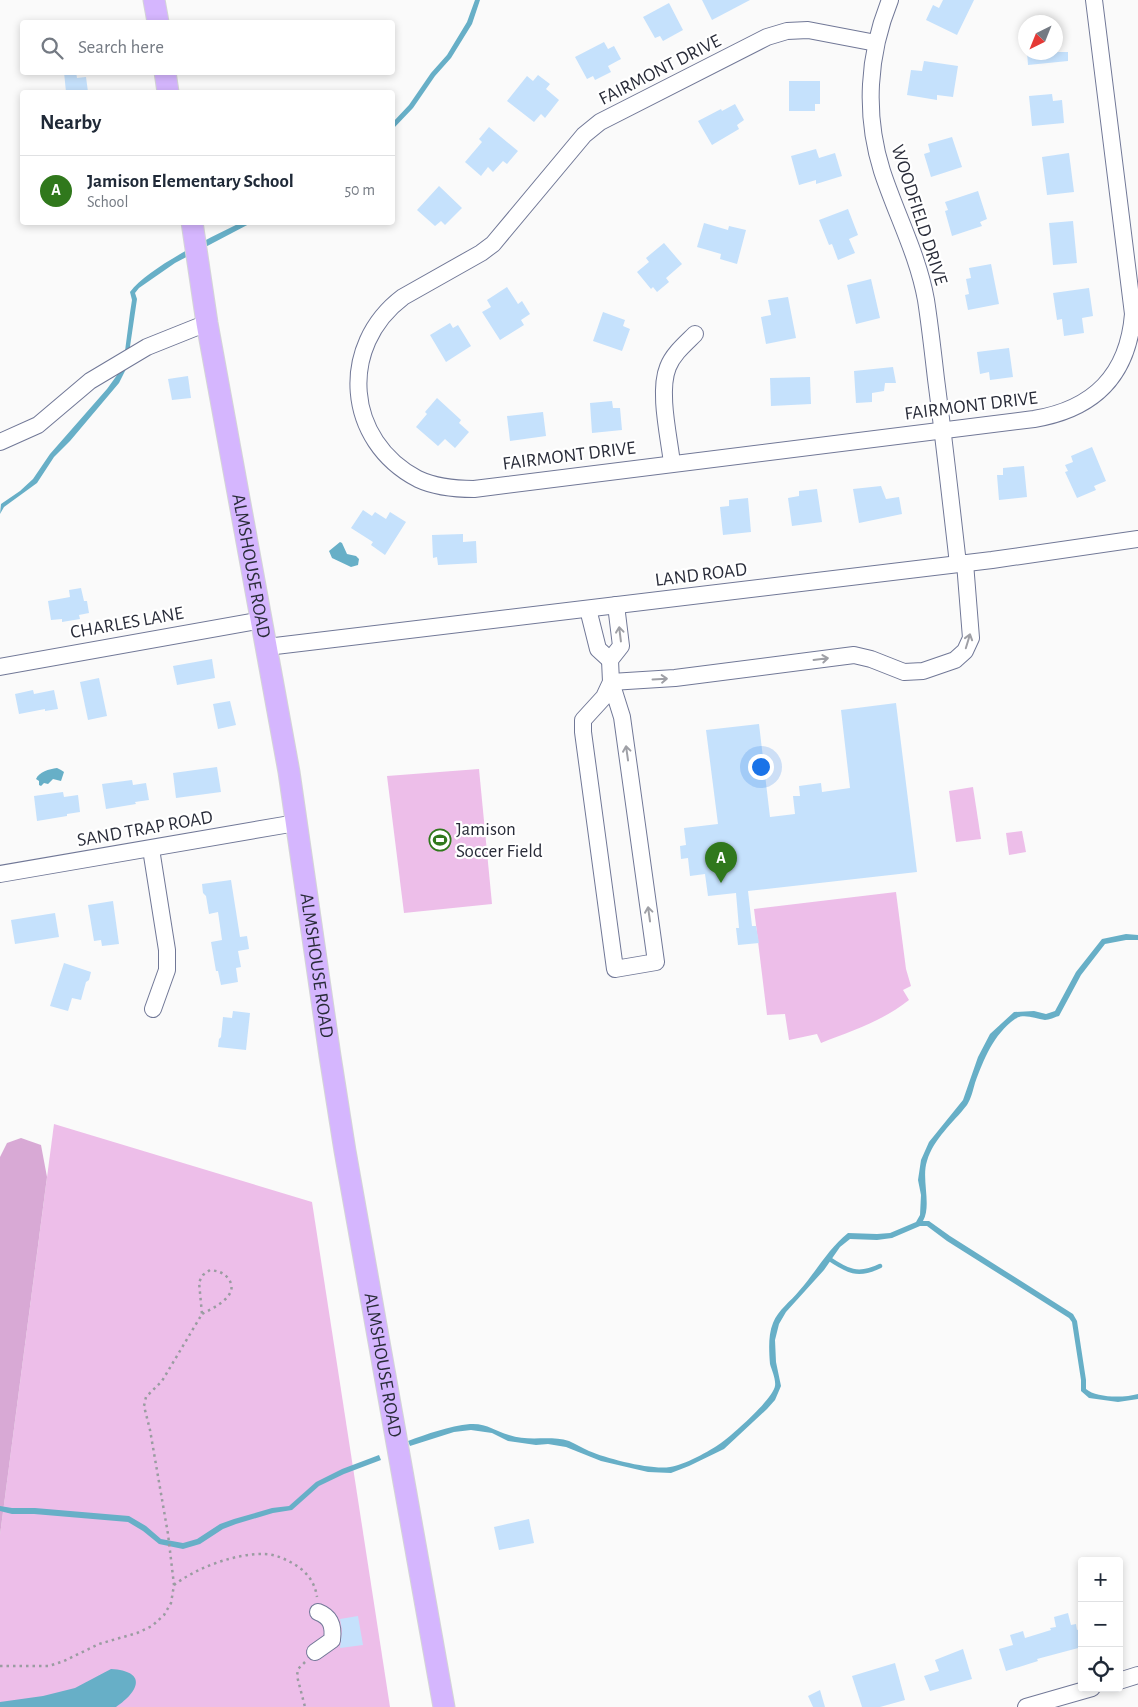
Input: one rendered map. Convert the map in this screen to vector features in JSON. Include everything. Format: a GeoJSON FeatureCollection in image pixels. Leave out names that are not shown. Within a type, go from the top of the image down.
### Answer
{"type":"FeatureCollection","features":[{"type":"Feature","properties":{"kind":"main road"},"geometry":{"type":"LineString","coordinates":[[154,0],[158,20]]}},
{"type":"Feature","properties":{"kind":"main road"},"geometry":{"type":"LineString","coordinates":[[165,75],[168,90]]}},
{"type":"Feature","properties":{"kind":"main road","name":"ALMSHOUSE ROAD"},"geometry":{"type":"LineString","coordinates":[[193,230],[207,323],[268,647],[289,772],[340,1118],[444,1707]]}},
{"type":"Feature","properties":{"kind":"street","name":"WOODFIELD DRIVE"},"geometry":{"type":"LineString","coordinates":[[611,682],[675,678],[854,655],[871,659],[904,672],[923,671],[955,660],[965,651],[971,638],[926,299],[922,281],[882,170],[875,144],[870,96],[872,66],[876,43],[890,0]]}},
{"type":"Feature","properties":{"kind":"street","name":"FAIRMONT DRIVE"},"geometry":{"type":"LineString","coordinates":[[876,43],[818,30],[787,31],[767,37],[600,122],[584,136],[493,244],[481,253],[403,297],[392,305],[380,318],[363,349],[358,383],[359,401],[366,423],[373,437],[387,456],[402,469],[426,482],[452,488],[474,489],[1055,416],[1073,409],[1091,398],[1107,383],[1119,367],[1129,343],[1134,314],[1094,0]]}},
{"type":"Feature","properties":{"kind":"street"},"geometry":{"type":"LineString","coordinates":[[0,442],[38,425],[90,381],[147,346],[207,323]]}},
{"type":"Feature","properties":{"kind":"street"},"geometry":{"type":"LineString","coordinates":[[672,463],[664,397],[664,379],[668,366],[675,354],[695,334]]}},
{"type":"Feature","properties":{"kind":"street","name":"LAND ROAD"},"geometry":{"type":"LineString","coordinates":[[268,647],[961,563],[1138,539]]}},
{"type":"Feature","properties":{"kind":"street"},"geometry":{"type":"LineString","coordinates":[[611,682],[604,697],[583,720],[583,732],[615,969],[656,962],[622,717],[611,682],[610,660],[621,646],[616,605]]}},
{"type":"Feature","properties":{"kind":"street"},"geometry":{"type":"LineString","coordinates":[[588,608],[598,649],[610,660]]}},
{"type":"Feature","properties":{"kind":"street","name":"CHARLES LANE"},"geometry":{"type":"LineString","coordinates":[[0,667],[262,620]]}},
{"type":"Feature","properties":{"kind":"street","name":"SAND TRAP ROAD"},"geometry":{"type":"LineString","coordinates":[[0,874],[296,823]]}},
{"type":"Feature","properties":{"kind":"street"},"geometry":{"type":"LineString","coordinates":[[150,849],[168,955],[165,978],[153,1009]]}},
{"type":"Feature","properties":{"kind":"street"},"geometry":{"type":"LineString","coordinates":[[316,1652],[332,1640],[333,1632],[330,1619],[318,1612]]}},
{"type":"Feature","properties":{"kind":"street"},"geometry":{"type":"LineString","coordinates":[[1123,1680],[1138,1675]]}},
{"type":"Feature","properties":{"kind":"street"},"geometry":{"type":"LineString","coordinates":[[1026,1707],[1078,1692]]}},
{"type":"Feature","properties":{"kind":"path"},"geometry":{"type":"LineString","coordinates":[[0,1666],[49,1666],[64,1661],[99,1644],[138,1633],[152,1626],[164,1615],[171,1603],[174,1585],[168,1534],[144,1406],[146,1397],[162,1380],[202,1314],[221,1302],[232,1290],[231,1283],[219,1271],[210,1270],[203,1275],[199,1282],[202,1314]]}},
{"type":"Feature","properties":{"kind":"path"},"geometry":{"type":"LineString","coordinates":[[174,1585],[186,1576],[206,1566],[246,1555],[266,1553],[283,1558],[300,1567],[309,1575],[316,1591],[318,1612]]}},
{"type":"Feature","properties":{"kind":"path"},"geometry":{"type":"LineString","coordinates":[[305,1707],[297,1676],[298,1669],[316,1652]]}},
{"type":"Feature","properties":{"kind":"shaded area","name":"Jamison Soccer Field"},"geometry":{"type":"Polygon","coordinates":[[[479,769],[492,904],[404,913],[387,776],[479,769]]]}},
{"type":"Feature","properties":{"kind":"shaded area"},"geometry":{"type":"Polygon","coordinates":[[[973,787],[981,839],[956,842],[949,791],[973,787]]]}},
{"type":"Feature","properties":{"kind":"shaded area"},"geometry":{"type":"Polygon","coordinates":[[[1022,831],[1026,852],[1009,855],[1006,833],[1022,831]]]}},
{"type":"Feature","properties":{"kind":"shaded area"},"geometry":{"type":"Polygon","coordinates":[[[896,892],[906,969],[911,986],[903,990],[909,1000],[878,1020],[821,1043],[817,1034],[789,1040],[785,1014],[767,1015],[754,909],[896,892]]]}},
{"type":"Feature","properties":{"kind":"shaded area"},"geometry":{"type":"Polygon","coordinates":[[[54,1124],[312,1202],[390,1707],[0,1707],[0,1535],[54,1124]]]}},
{"type":"Feature","properties":{"kind":"shaded area"},"geometry":{"type":"Polygon","coordinates":[[[21,1138],[41,1145],[47,1177],[0,1535],[0,1157],[7,1143],[21,1138]]]}},
{"type":"Feature","properties":{"kind":"water"},"geometry":{"type":"Polygon","coordinates":[[[475,0],[480,0],[472,24],[451,58],[435,76],[413,108],[395,127],[395,120],[409,105],[431,73],[447,55],[467,22],[475,0]]]}},
{"type":"Feature","properties":{"kind":"water"},"geometry":{"type":"Polygon","coordinates":[[[236,225],[247,225],[175,263],[139,288],[135,293],[137,299],[127,367],[119,383],[54,457],[37,483],[4,507],[0,514],[1,504],[33,479],[50,454],[107,389],[120,371],[125,351],[132,300],[130,292],[151,273],[197,244],[236,225]]]}},
{"type":"Feature","properties":{"kind":"water"},"geometry":{"type":"Polygon","coordinates":[[[340,542],[347,554],[356,556],[359,559],[358,565],[351,567],[332,558],[329,551],[340,542]]]}},
{"type":"Feature","properties":{"kind":"water"},"geometry":{"type":"Polygon","coordinates":[[[57,768],[64,772],[61,781],[53,779],[48,784],[39,785],[39,781],[36,779],[39,774],[57,768]]]}},
{"type":"Feature","properties":{"kind":"water"},"geometry":{"type":"Polygon","coordinates":[[[1126,934],[1138,935],[1138,940],[1105,944],[1081,975],[1059,1016],[1045,1020],[1026,1016],[1018,1017],[1007,1025],[995,1040],[982,1065],[968,1103],[939,1138],[930,1153],[925,1168],[927,1207],[923,1221],[929,1221],[1073,1314],[1077,1321],[1086,1389],[1096,1394],[1110,1396],[1138,1394],[1138,1399],[1118,1402],[1089,1398],[1081,1391],[1072,1322],[1069,1318],[947,1241],[927,1226],[920,1226],[892,1238],[877,1240],[850,1239],[840,1247],[824,1270],[786,1312],[779,1324],[775,1340],[776,1362],[781,1386],[775,1400],[724,1449],[689,1466],[671,1473],[648,1472],[601,1461],[566,1447],[508,1441],[492,1433],[471,1430],[454,1432],[410,1446],[408,1441],[430,1433],[476,1424],[516,1437],[562,1439],[607,1457],[662,1468],[676,1466],[689,1461],[721,1443],[752,1416],[773,1392],[775,1383],[770,1364],[769,1348],[770,1333],[775,1318],[796,1295],[834,1246],[848,1233],[890,1233],[916,1222],[920,1215],[921,1195],[918,1180],[921,1160],[929,1142],[963,1100],[978,1057],[990,1034],[1014,1012],[1034,1011],[1046,1014],[1055,1011],[1076,972],[1102,939],[1126,934]]]}},
{"type":"Feature","properties":{"kind":"water"},"geometry":{"type":"Polygon","coordinates":[[[379,1455],[381,1460],[319,1486],[292,1510],[273,1513],[236,1524],[223,1529],[200,1544],[183,1549],[159,1544],[128,1522],[34,1514],[12,1514],[0,1511],[0,1506],[129,1516],[146,1526],[161,1539],[183,1543],[197,1539],[220,1524],[234,1519],[272,1508],[289,1506],[316,1482],[342,1469],[379,1455]]]}},
{"type":"Feature","properties":{"kind":"water"},"geometry":{"type":"Polygon","coordinates":[[[111,1669],[130,1674],[135,1678],[136,1683],[130,1695],[116,1707],[0,1707],[0,1702],[43,1696],[75,1688],[111,1669]]]}},
{"type":"Feature","properties":{"kind":"building"},"geometry":{"type":"Polygon","coordinates":[[[702,0],[750,0],[712,20],[702,0]]]}},
{"type":"Feature","properties":{"kind":"building"},"geometry":{"type":"Polygon","coordinates":[[[943,0],[974,0],[957,35],[926,20],[933,5],[939,8],[943,0]]]}},
{"type":"Feature","properties":{"kind":"building"},"geometry":{"type":"Polygon","coordinates":[[[669,3],[683,30],[663,41],[660,36],[655,38],[643,17],[669,3]]]}},
{"type":"Feature","properties":{"kind":"building"},"geometry":{"type":"Polygon","coordinates":[[[604,42],[608,49],[614,46],[621,59],[608,66],[611,72],[595,80],[593,76],[587,79],[575,57],[604,42]]]}},
{"type":"Feature","properties":{"kind":"building"},"geometry":{"type":"Polygon","coordinates":[[[1063,52],[1068,52],[1068,61],[1028,65],[1028,60],[1063,60],[1063,52]]]}},
{"type":"Feature","properties":{"kind":"building"},"geometry":{"type":"Polygon","coordinates":[[[924,61],[958,66],[953,97],[937,95],[937,100],[907,95],[911,70],[922,71],[924,61]]]}},
{"type":"Feature","properties":{"kind":"building"},"geometry":{"type":"Polygon","coordinates":[[[64,75],[76,75],[77,78],[86,77],[88,90],[66,90],[64,75]]]}},
{"type":"Feature","properties":{"kind":"building"},"geometry":{"type":"Polygon","coordinates":[[[538,75],[550,84],[546,89],[559,100],[545,118],[541,114],[534,122],[507,101],[527,76],[533,81],[538,75]]]}},
{"type":"Feature","properties":{"kind":"building"},"geometry":{"type":"Polygon","coordinates":[[[789,81],[820,81],[820,104],[815,104],[815,111],[789,111],[789,81]]]}},
{"type":"Feature","properties":{"kind":"building"},"geometry":{"type":"Polygon","coordinates":[[[1052,94],[1053,101],[1062,100],[1064,123],[1032,126],[1029,96],[1052,94]]]}},
{"type":"Feature","properties":{"kind":"building"},"geometry":{"type":"Polygon","coordinates":[[[735,104],[744,120],[737,125],[739,129],[712,145],[698,121],[735,104]]]}},
{"type":"Feature","properties":{"kind":"building"},"geometry":{"type":"Polygon","coordinates":[[[489,127],[518,151],[507,164],[503,161],[493,172],[488,167],[481,176],[465,162],[482,142],[479,139],[489,127]]]}},
{"type":"Feature","properties":{"kind":"building"},"geometry":{"type":"Polygon","coordinates":[[[952,137],[962,167],[931,177],[924,154],[930,152],[928,144],[952,137]]]}},
{"type":"Feature","properties":{"kind":"building"},"geometry":{"type":"Polygon","coordinates":[[[816,149],[819,158],[835,153],[842,176],[816,184],[816,180],[799,185],[791,156],[816,149]]]}},
{"type":"Feature","properties":{"kind":"building"},"geometry":{"type":"Polygon","coordinates":[[[1069,153],[1074,192],[1047,195],[1042,157],[1069,153]]]}},
{"type":"Feature","properties":{"kind":"building"},"geometry":{"type":"Polygon","coordinates":[[[439,186],[462,208],[445,225],[441,221],[435,226],[417,210],[439,186]]]}},
{"type":"Feature","properties":{"kind":"building"},"geometry":{"type":"Polygon","coordinates":[[[978,191],[987,219],[980,222],[982,226],[952,236],[945,211],[948,210],[945,202],[978,191]]]}},
{"type":"Feature","properties":{"kind":"building"},"geometry":{"type":"Polygon","coordinates":[[[848,209],[858,235],[849,239],[855,253],[838,260],[832,244],[829,245],[819,220],[848,209]]]}},
{"type":"Feature","properties":{"kind":"building"},"geometry":{"type":"Polygon","coordinates":[[[1073,221],[1077,263],[1053,265],[1049,223],[1073,221]]]}},
{"type":"Feature","properties":{"kind":"building"},"geometry":{"type":"Polygon","coordinates":[[[704,223],[728,230],[729,226],[746,230],[737,264],[720,259],[721,254],[697,247],[704,223]]]}},
{"type":"Feature","properties":{"kind":"building"},"geometry":{"type":"Polygon","coordinates":[[[664,243],[682,264],[666,278],[669,282],[657,292],[653,287],[651,289],[637,272],[649,262],[646,258],[664,243]]]}},
{"type":"Feature","properties":{"kind":"building"},"geometry":{"type":"Polygon","coordinates":[[[991,264],[999,304],[968,310],[965,295],[969,294],[966,279],[971,278],[969,268],[991,264]]]}},
{"type":"Feature","properties":{"kind":"building"},"geometry":{"type":"Polygon","coordinates":[[[871,279],[880,318],[856,324],[847,285],[871,279]]]}},
{"type":"Feature","properties":{"kind":"building"},"geometry":{"type":"Polygon","coordinates":[[[507,287],[518,304],[522,301],[530,314],[521,320],[524,325],[500,340],[482,312],[491,307],[487,300],[507,287]]]}},
{"type":"Feature","properties":{"kind":"building"},"geometry":{"type":"Polygon","coordinates":[[[1089,288],[1093,316],[1082,318],[1084,333],[1064,336],[1062,319],[1057,320],[1053,293],[1089,288]]]}},
{"type":"Feature","properties":{"kind":"building"},"geometry":{"type":"Polygon","coordinates":[[[788,297],[796,338],[766,344],[761,317],[771,315],[768,300],[788,297]]]}},
{"type":"Feature","properties":{"kind":"building"},"geometry":{"type":"Polygon","coordinates":[[[603,312],[625,320],[623,326],[630,329],[622,351],[593,341],[603,312]]]}},
{"type":"Feature","properties":{"kind":"building"},"geometry":{"type":"Polygon","coordinates":[[[450,323],[453,328],[458,325],[471,346],[446,362],[430,335],[450,323]]]}},
{"type":"Feature","properties":{"kind":"building"},"geometry":{"type":"Polygon","coordinates":[[[1009,348],[1013,377],[990,380],[989,372],[980,374],[977,352],[1009,348]]]}},
{"type":"Feature","properties":{"kind":"building"},"geometry":{"type":"Polygon","coordinates":[[[893,367],[896,383],[885,383],[884,391],[872,393],[872,402],[856,403],[854,371],[893,367]]]}},
{"type":"Feature","properties":{"kind":"building"},"geometry":{"type":"Polygon","coordinates":[[[188,376],[191,398],[172,400],[168,379],[188,376]]]}},
{"type":"Feature","properties":{"kind":"building"},"geometry":{"type":"Polygon","coordinates":[[[810,377],[811,404],[771,406],[770,378],[810,377]]]}},
{"type":"Feature","properties":{"kind":"building"},"geometry":{"type":"Polygon","coordinates":[[[437,398],[461,420],[459,423],[469,432],[455,448],[445,439],[438,446],[416,427],[427,414],[425,412],[437,398]]]}},
{"type":"Feature","properties":{"kind":"building"},"geometry":{"type":"Polygon","coordinates":[[[612,401],[613,408],[620,408],[622,430],[592,433],[590,403],[612,401]]]}},
{"type":"Feature","properties":{"kind":"building"},"geometry":{"type":"Polygon","coordinates":[[[543,412],[546,436],[510,441],[507,416],[543,412]]]}},
{"type":"Feature","properties":{"kind":"building"},"geometry":{"type":"Polygon","coordinates":[[[1092,447],[1106,481],[1094,486],[1096,490],[1077,498],[1065,472],[1068,471],[1065,465],[1073,462],[1071,456],[1092,447]]]}},
{"type":"Feature","properties":{"kind":"building"},"geometry":{"type":"Polygon","coordinates":[[[1024,466],[1027,497],[999,500],[997,475],[1003,475],[1003,468],[1024,466]]]}},
{"type":"Feature","properties":{"kind":"building"},"geometry":{"type":"Polygon","coordinates":[[[881,486],[886,499],[899,497],[902,514],[859,523],[853,489],[881,486]]]}},
{"type":"Feature","properties":{"kind":"building"},"geometry":{"type":"Polygon","coordinates":[[[817,489],[822,522],[792,526],[788,498],[799,496],[799,491],[817,489]]]}},
{"type":"Feature","properties":{"kind":"building"},"geometry":{"type":"Polygon","coordinates":[[[748,498],[751,532],[723,535],[720,507],[729,506],[729,500],[748,498]]]}},
{"type":"Feature","properties":{"kind":"building"},"geometry":{"type":"Polygon","coordinates":[[[363,510],[372,516],[375,512],[386,519],[390,512],[406,522],[385,555],[371,545],[373,542],[351,528],[363,510]]]}},
{"type":"Feature","properties":{"kind":"building"},"geometry":{"type":"Polygon","coordinates":[[[463,534],[463,542],[476,541],[477,563],[438,565],[437,557],[433,558],[432,535],[463,534]]]}},
{"type":"Feature","properties":{"kind":"building"},"geometry":{"type":"Polygon","coordinates":[[[81,588],[84,601],[87,601],[89,613],[79,615],[80,619],[62,622],[62,619],[51,620],[48,601],[70,597],[69,590],[81,588]]]}},
{"type":"Feature","properties":{"kind":"building"},"geometry":{"type":"Polygon","coordinates":[[[212,659],[215,678],[177,685],[173,666],[212,659]]]}},
{"type":"Feature","properties":{"kind":"building"},"geometry":{"type":"Polygon","coordinates":[[[99,678],[107,716],[88,720],[80,682],[99,678]]]}},
{"type":"Feature","properties":{"kind":"building"},"geometry":{"type":"Polygon","coordinates":[[[33,690],[34,694],[54,690],[58,709],[45,711],[45,709],[19,714],[15,694],[33,690]]]}},
{"type":"Feature","properties":{"kind":"building"},"geometry":{"type":"Polygon","coordinates":[[[230,701],[236,725],[218,729],[213,704],[230,701]]]}},
{"type":"Feature","properties":{"kind":"building"},"geometry":{"type":"Polygon","coordinates":[[[896,703],[917,872],[748,891],[752,926],[756,926],[759,943],[738,945],[736,928],[739,928],[736,893],[708,896],[705,874],[690,876],[688,858],[681,859],[680,846],[686,845],[684,828],[718,824],[706,730],[759,724],[770,817],[795,814],[793,796],[800,796],[799,786],[821,783],[822,792],[850,788],[841,710],[896,703]]]}},
{"type":"Feature","properties":{"kind":"building"},"geometry":{"type":"Polygon","coordinates":[[[217,767],[221,792],[176,798],[173,773],[217,767]]]}},
{"type":"Feature","properties":{"kind":"building"},"geometry":{"type":"Polygon","coordinates":[[[132,780],[133,785],[146,783],[149,800],[106,809],[102,784],[132,780]]]}},
{"type":"Feature","properties":{"kind":"building"},"geometry":{"type":"Polygon","coordinates":[[[63,792],[64,797],[78,795],[80,812],[37,821],[34,796],[63,792]]]}},
{"type":"Feature","properties":{"kind":"building"},"geometry":{"type":"Polygon","coordinates":[[[231,880],[240,937],[247,936],[249,949],[238,951],[241,967],[236,968],[238,982],[221,985],[218,971],[216,971],[211,942],[222,940],[218,912],[209,914],[202,884],[231,880]]]}},
{"type":"Feature","properties":{"kind":"building"},"geometry":{"type":"Polygon","coordinates":[[[113,901],[119,944],[102,946],[101,940],[94,941],[88,905],[113,901]]]}},
{"type":"Feature","properties":{"kind":"building"},"geometry":{"type":"Polygon","coordinates":[[[55,913],[59,937],[15,944],[11,920],[55,913]]]}},
{"type":"Feature","properties":{"kind":"building"},"geometry":{"type":"Polygon","coordinates":[[[64,963],[91,972],[81,1000],[72,998],[68,1011],[50,1006],[64,963]]]}},
{"type":"Feature","properties":{"kind":"building"},"geometry":{"type":"Polygon","coordinates":[[[233,1011],[250,1013],[246,1050],[218,1047],[223,1017],[232,1018],[233,1011]]]}},
{"type":"Feature","properties":{"kind":"building"},"geometry":{"type":"Polygon","coordinates":[[[529,1519],[534,1543],[499,1550],[494,1527],[529,1519]]]}},
{"type":"Feature","properties":{"kind":"building"},"geometry":{"type":"Polygon","coordinates":[[[1068,1613],[1071,1625],[1076,1624],[1078,1630],[1078,1648],[1037,1659],[1038,1661],[1006,1671],[999,1649],[1013,1645],[1010,1635],[1023,1631],[1025,1638],[1051,1630],[1050,1628],[1056,1627],[1054,1617],[1068,1613]]]}},
{"type":"Feature","properties":{"kind":"building"},"geometry":{"type":"Polygon","coordinates":[[[358,1616],[363,1645],[340,1648],[342,1630],[340,1619],[358,1616]]]}},
{"type":"Feature","properties":{"kind":"building"},"geometry":{"type":"Polygon","coordinates":[[[963,1649],[972,1679],[930,1691],[924,1676],[939,1671],[935,1660],[963,1649]]]}},
{"type":"Feature","properties":{"kind":"building"},"geometry":{"type":"Polygon","coordinates":[[[895,1663],[905,1700],[880,1707],[862,1707],[852,1676],[895,1663]]]}},
{"type":"Feature","properties":{"kind":"building"},"geometry":{"type":"Polygon","coordinates":[[[820,1690],[825,1707],[813,1707],[808,1696],[820,1690]]]}},
{"type":"Feature","properties":{"kind":"waterway"},"geometry":{"type":"LineString","coordinates":[[828,1258],[847,1269],[859,1272],[880,1266]]}},
{"type":"Feature","properties":{"kind":"place","name":"Jamison Soccer Field"},"geometry":{"type":"Point","coordinates":[440,840]}},
{"type":"Feature","properties":{"kind":"place","name":"Jamison Elementary School"},"geometry":{"type":"Point","coordinates":[721,883]}}]}
